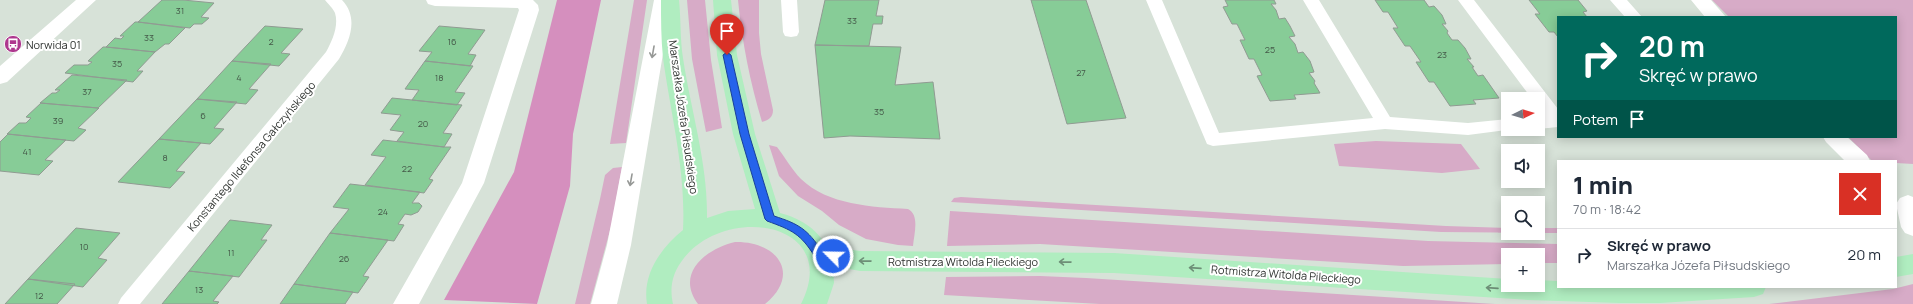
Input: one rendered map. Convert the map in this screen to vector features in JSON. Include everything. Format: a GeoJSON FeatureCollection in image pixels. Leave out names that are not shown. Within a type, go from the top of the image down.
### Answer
{"type":"FeatureCollection","features":[{"type":"Feature","properties":{"kind":"main road","name":"Marszałka Józefa Piłsudskiego"},"geometry":{"type":"LineString","coordinates":[[670,0],[673,57],[691,155],[696,202],[695,233]]}},
{"type":"Feature","properties":{"kind":"main road"},"geometry":{"type":"LineString","coordinates":[[722,0],[727,55],[744,134],[770,219]]}},
{"type":"Feature","properties":{"kind":"main road"},"geometry":{"type":"LineString","coordinates":[[660,304],[658,294],[662,271],[675,250],[695,233],[725,221],[745,217],[770,219],[791,226],[808,238],[819,254],[823,274],[819,295],[814,304]]}},
{"type":"Feature","properties":{"kind":"main road","name":"Rotmistrza Witolda Pileckiego"},"geometry":{"type":"LineString","coordinates":[[819,254],[860,261],[1114,263],[1528,290],[1660,293],[1738,288]]}},
{"type":"Feature","properties":{"kind":"main road"},"geometry":{"type":"LineString","coordinates":[[1897,267],[1913,264]]}},
{"type":"Feature","properties":{"kind":"street"},"geometry":{"type":"LineString","coordinates":[[0,77],[87,0]]}},
{"type":"Feature","properties":{"kind":"street"},"geometry":{"type":"LineString","coordinates":[[406,304],[473,182],[529,10],[528,5],[520,2],[435,0]]}},
{"type":"Feature","properties":{"kind":"street"},"geometry":{"type":"LineString","coordinates":[[604,304],[619,245],[663,0]]}},
{"type":"Feature","properties":{"kind":"street"},"geometry":{"type":"LineString","coordinates":[[1700,0],[1715,16]]}},
{"type":"Feature","properties":{"kind":"street"},"geometry":{"type":"LineString","coordinates":[[1835,138],[1858,160]]}},
{"type":"Feature","properties":{"kind":"street"},"geometry":{"type":"LineString","coordinates":[[1906,202],[1913,228]]}},
{"type":"Feature","properties":{"kind":"lane","name":"Konstantego Ildefonsa Gałczyńskiego"},"geometry":{"type":"LineString","coordinates":[[128,304],[332,55],[343,36],[345,20],[338,5],[333,0]]}},
{"type":"Feature","properties":{"kind":"lane"},"geometry":{"type":"LineString","coordinates":[[789,0],[791,32]]}},
{"type":"Feature","properties":{"kind":"lane"},"geometry":{"type":"LineString","coordinates":[[1154,0],[1213,140],[1385,124],[1468,129],[1501,126]]}},
{"type":"Feature","properties":{"kind":"lane"},"geometry":{"type":"LineString","coordinates":[[1311,0],[1385,124]]}},
{"type":"Feature","properties":{"kind":"lane"},"geometry":{"type":"LineString","coordinates":[[1466,0],[1557,120]]}},
{"type":"Feature","properties":{"kind":"lane"},"geometry":{"type":"LineString","coordinates":[[1618,0],[1633,16]]}},
{"type":"Feature","properties":{"kind":"lane"},"geometry":{"type":"LineString","coordinates":[[1545,122],[1557,121]]}},
{"type":"Feature","properties":{"kind":"shaded area"},"geometry":{"type":"Polygon","coordinates":[[[557,0],[601,0],[573,134],[570,186],[537,304],[444,300],[514,172],[557,0]]]}},
{"type":"Feature","properties":{"kind":"shaded area"},"geometry":{"type":"Polygon","coordinates":[[[634,0],[647,0],[626,143],[610,144],[634,0]]]}},
{"type":"Feature","properties":{"kind":"shaded area"},"geometry":{"type":"Polygon","coordinates":[[[687,0],[705,0],[711,60],[722,128],[706,132],[692,59],[687,0]]]}},
{"type":"Feature","properties":{"kind":"shaded area"},"geometry":{"type":"Polygon","coordinates":[[[738,0],[759,0],[759,33],[761,54],[773,110],[771,117],[762,122],[747,62],[738,0]]]}},
{"type":"Feature","properties":{"kind":"shaded area"},"geometry":{"type":"Polygon","coordinates":[[[1712,0],[1913,0],[1913,164],[1897,163],[1897,160],[1871,160],[1849,138],[1897,138],[1897,16],[1728,16],[1712,0]]]}},
{"type":"Feature","properties":{"kind":"shaded area"},"geometry":{"type":"Polygon","coordinates":[[[1376,141],[1461,144],[1480,169],[1442,173],[1339,166],[1334,144],[1376,141]]]}},
{"type":"Feature","properties":{"kind":"shaded area"},"geometry":{"type":"Polygon","coordinates":[[[769,145],[777,147],[801,179],[812,188],[824,194],[851,203],[908,209],[912,212],[915,220],[913,246],[898,245],[866,239],[839,225],[822,211],[798,196],[779,176],[769,145]]]}},
{"type":"Feature","properties":{"kind":"shaded area"},"geometry":{"type":"Polygon","coordinates":[[[622,167],[612,223],[590,304],[575,304],[605,175],[613,168],[622,167]]]}},
{"type":"Feature","properties":{"kind":"shaded area"},"geometry":{"type":"Polygon","coordinates":[[[961,197],[1446,226],[1501,228],[1501,233],[1441,232],[951,202],[954,198],[961,197]]]}},
{"type":"Feature","properties":{"kind":"shaded area"},"geometry":{"type":"Polygon","coordinates":[[[950,211],[1428,241],[1557,244],[1557,263],[1545,263],[1545,248],[1501,248],[1501,264],[1403,266],[1040,244],[947,246],[950,211]]]}},
{"type":"Feature","properties":{"kind":"shaded area"},"geometry":{"type":"Polygon","coordinates":[[[1545,228],[1557,228],[1557,233],[1545,233],[1545,228]]]}},
{"type":"Feature","properties":{"kind":"shaded area"},"geometry":{"type":"Polygon","coordinates":[[[735,242],[750,243],[763,247],[773,253],[780,261],[783,271],[782,282],[776,293],[765,304],[698,304],[692,293],[690,282],[692,273],[697,264],[714,250],[735,242]]]}},
{"type":"Feature","properties":{"kind":"shaded area"},"geometry":{"type":"Polygon","coordinates":[[[1040,276],[1495,304],[1100,304],[944,295],[946,277],[1040,276]]]}},
{"type":"Feature","properties":{"kind":"shaded area"},"geometry":{"type":"Polygon","coordinates":[[[1913,284],[1913,304],[1769,304],[1893,289],[1913,284]]]}},
{"type":"Feature","properties":{"kind":"building"},"geometry":{"type":"Polygon","coordinates":[[[162,0],[183,0],[214,3],[201,17],[209,18],[202,24],[194,24],[190,28],[138,22],[162,0]]]}},
{"type":"Feature","properties":{"kind":"building"},"geometry":{"type":"Polygon","coordinates":[[[825,0],[879,0],[876,16],[883,16],[882,24],[873,24],[869,46],[815,45],[825,0]]]}},
{"type":"Feature","properties":{"kind":"building"},"geometry":{"type":"Polygon","coordinates":[[[1031,0],[1086,0],[1126,118],[1067,124],[1031,0]]]}},
{"type":"Feature","properties":{"kind":"building"},"geometry":{"type":"Polygon","coordinates":[[[1225,0],[1274,0],[1276,4],[1271,4],[1276,10],[1279,19],[1285,18],[1290,26],[1295,36],[1289,37],[1295,44],[1298,53],[1303,52],[1310,61],[1314,72],[1309,73],[1315,81],[1314,83],[1320,93],[1294,95],[1296,99],[1270,101],[1257,76],[1262,75],[1254,59],[1249,59],[1240,40],[1245,40],[1237,24],[1232,24],[1223,7],[1228,6],[1225,0]]]}},
{"type":"Feature","properties":{"kind":"building"},"geometry":{"type":"Polygon","coordinates":[[[1375,0],[1424,0],[1429,7],[1434,6],[1442,15],[1446,24],[1442,24],[1448,31],[1447,33],[1452,40],[1458,40],[1465,48],[1471,59],[1467,59],[1474,67],[1472,67],[1478,76],[1483,75],[1499,98],[1473,100],[1476,104],[1450,106],[1434,82],[1429,82],[1416,62],[1421,62],[1410,46],[1405,46],[1393,28],[1398,28],[1388,12],[1383,12],[1375,0]]]}},
{"type":"Feature","properties":{"kind":"building"},"geometry":{"type":"Polygon","coordinates":[[[1529,0],[1578,0],[1587,11],[1583,12],[1586,16],[1557,16],[1557,36],[1554,32],[1549,32],[1535,14],[1540,14],[1529,0]]]}},
{"type":"Feature","properties":{"kind":"building"},"geometry":{"type":"Polygon","coordinates":[[[135,22],[185,28],[169,44],[165,44],[155,52],[106,47],[115,38],[121,39],[124,36],[120,36],[135,22]]]}},
{"type":"Feature","properties":{"kind":"building"},"geometry":{"type":"Polygon","coordinates":[[[265,26],[303,29],[281,53],[290,54],[279,66],[232,61],[265,26]]]}},
{"type":"Feature","properties":{"kind":"building"},"geometry":{"type":"Polygon","coordinates":[[[439,26],[485,30],[468,54],[476,55],[470,66],[425,61],[432,52],[419,51],[439,26]]]}},
{"type":"Feature","properties":{"kind":"building"},"geometry":{"type":"Polygon","coordinates":[[[815,45],[901,47],[895,85],[933,82],[940,139],[850,136],[824,138],[815,45]]]}},
{"type":"Feature","properties":{"kind":"building"},"geometry":{"type":"Polygon","coordinates":[[[103,47],[155,52],[137,71],[143,71],[133,82],[65,73],[74,65],[88,65],[92,62],[88,61],[103,47]]]}},
{"type":"Feature","properties":{"kind":"building"},"geometry":{"type":"Polygon","coordinates":[[[232,61],[271,64],[249,89],[258,90],[246,104],[197,99],[232,61]]]}},
{"type":"Feature","properties":{"kind":"building"},"geometry":{"type":"Polygon","coordinates":[[[425,61],[473,66],[455,92],[465,93],[457,105],[412,100],[419,90],[405,89],[425,61]]]}},
{"type":"Feature","properties":{"kind":"building"},"geometry":{"type":"Polygon","coordinates":[[[72,75],[127,80],[98,108],[40,103],[52,93],[56,93],[60,90],[55,90],[72,75]]]}},
{"type":"Feature","properties":{"kind":"building"},"geometry":{"type":"Polygon","coordinates":[[[392,98],[462,105],[443,133],[452,134],[444,147],[397,141],[404,132],[390,130],[401,115],[381,113],[392,98]]]}},
{"type":"Feature","properties":{"kind":"building"},"geometry":{"type":"Polygon","coordinates":[[[197,99],[237,102],[214,128],[224,129],[210,144],[159,139],[197,99]]]}},
{"type":"Feature","properties":{"kind":"building"},"geometry":{"type":"Polygon","coordinates":[[[41,103],[99,108],[78,128],[86,130],[74,141],[7,134],[19,123],[26,123],[31,118],[26,117],[41,103]]]}},
{"type":"Feature","properties":{"kind":"building"},"geometry":{"type":"Polygon","coordinates":[[[8,134],[66,140],[45,160],[53,161],[39,175],[0,171],[0,142],[8,134]]]}},
{"type":"Feature","properties":{"kind":"building"},"geometry":{"type":"Polygon","coordinates":[[[159,139],[201,143],[176,171],[185,172],[170,188],[118,182],[159,139]]]}},
{"type":"Feature","properties":{"kind":"building"},"geometry":{"type":"Polygon","coordinates":[[[383,140],[451,147],[429,179],[433,180],[424,193],[365,185],[386,157],[371,155],[383,140]]]}},
{"type":"Feature","properties":{"kind":"building"},"geometry":{"type":"Polygon","coordinates":[[[350,184],[420,192],[412,203],[419,203],[422,206],[418,212],[411,215],[405,214],[398,224],[404,225],[394,241],[330,233],[349,209],[333,207],[350,184]]]}},
{"type":"Feature","properties":{"kind":"building"},"geometry":{"type":"Polygon","coordinates":[[[230,220],[272,225],[261,240],[267,240],[239,277],[189,271],[230,220]]]}},
{"type":"Feature","properties":{"kind":"building"},"geometry":{"type":"Polygon","coordinates":[[[76,228],[120,233],[98,258],[107,260],[83,287],[28,279],[76,228]]]}},
{"type":"Feature","properties":{"kind":"building"},"geometry":{"type":"Polygon","coordinates":[[[330,233],[388,240],[363,276],[369,277],[358,293],[294,284],[330,233]]]}},
{"type":"Feature","properties":{"kind":"building"},"geometry":{"type":"Polygon","coordinates":[[[189,271],[233,276],[213,301],[219,302],[217,304],[162,304],[189,271]]]}},
{"type":"Feature","properties":{"kind":"building"},"geometry":{"type":"Polygon","coordinates":[[[28,279],[75,284],[57,304],[5,304],[28,279]]]}},
{"type":"Feature","properties":{"kind":"building"},"geometry":{"type":"Polygon","coordinates":[[[294,284],[353,292],[345,304],[280,304],[294,284]]]}},
{"type":"Feature","properties":{"kind":"place","name":"Norwida 01"},"geometry":{"type":"Point","coordinates":[13,44]}},
{"type":"Feature","properties":{"kind":"route"},"geometry":{"type":"LineString","coordinates":[[727,55],[744,134],[770,219],[791,226],[808,238],[819,254],[833,256]]}}]}
